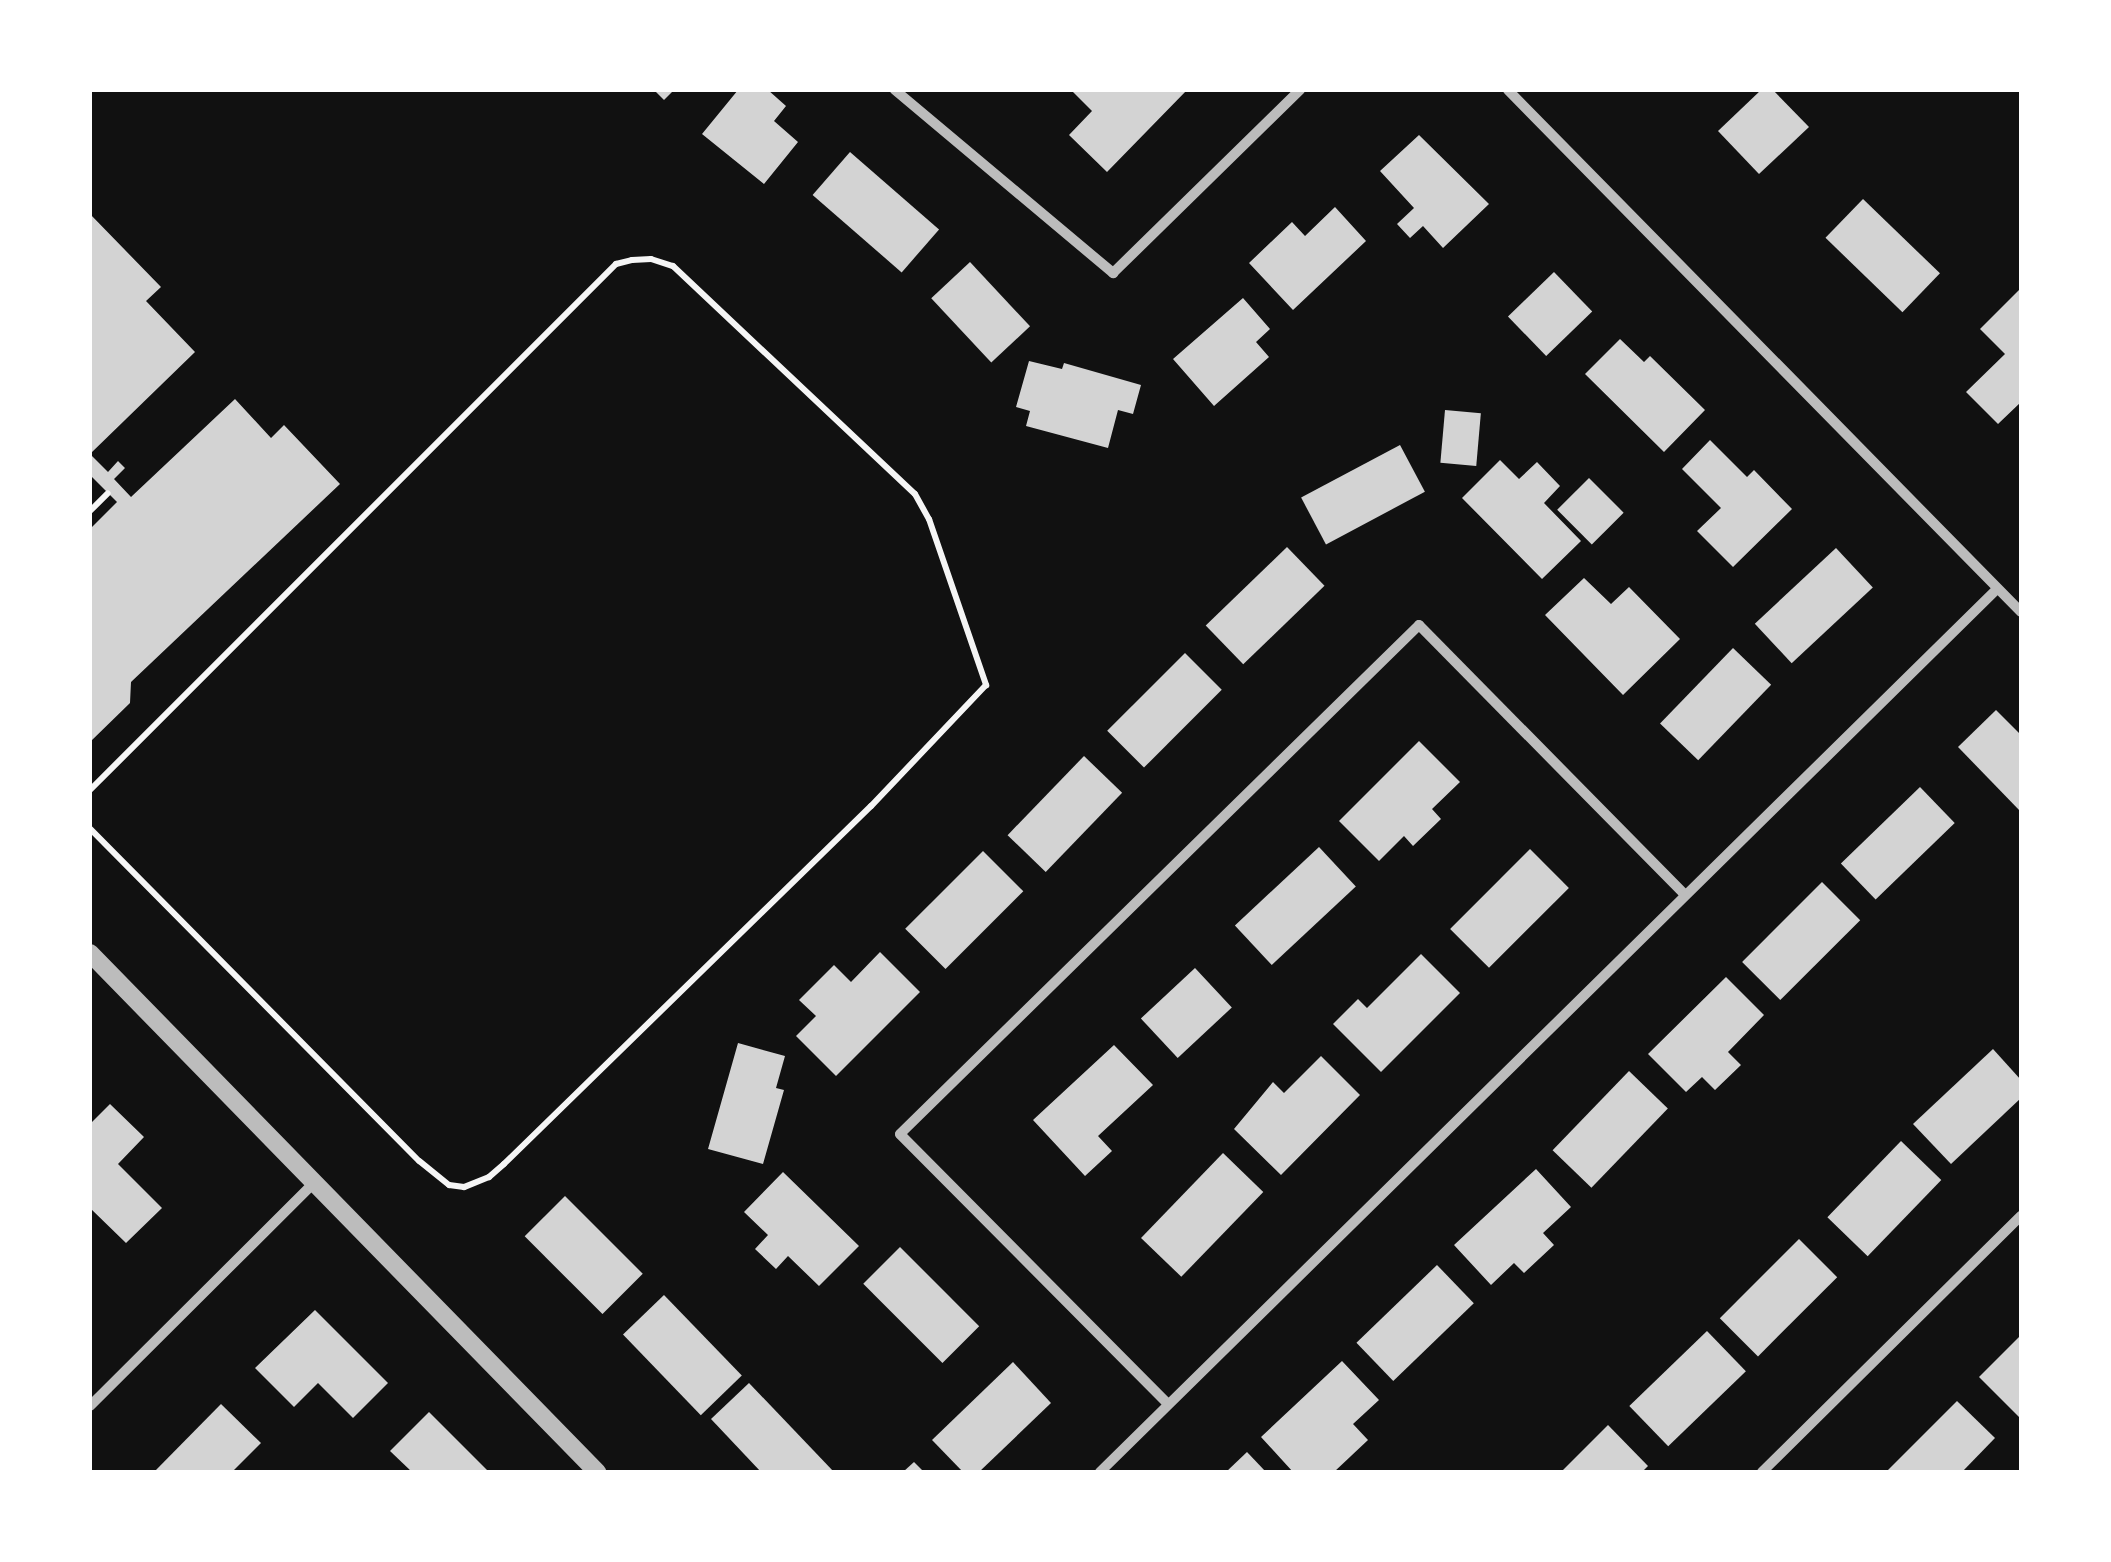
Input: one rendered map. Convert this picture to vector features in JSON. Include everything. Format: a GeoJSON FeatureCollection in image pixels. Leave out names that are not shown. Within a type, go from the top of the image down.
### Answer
{"type":"FeatureCollection","features":[{"type":"Feature","properties":{"kind":"street"},"geometry":{"type":"LineString","coordinates":[[894,90],[1114,273],[1300,90]]}},
{"type":"Feature","properties":{"kind":"street"},"geometry":{"type":"LineString","coordinates":[[1508,90],[2021,612]]}},
{"type":"Feature","properties":{"kind":"street"},"geometry":{"type":"LineString","coordinates":[[1100,1472],[1683,893],[1997,588]]}},
{"type":"Feature","properties":{"kind":"street"},"geometry":{"type":"LineString","coordinates":[[1168,1404],[900,1134],[1419,625],[1683,893]]}},
{"type":"Feature","properties":{"kind":"street"},"geometry":{"type":"LineString","coordinates":[[90,952],[597,1472]]}},
{"type":"Feature","properties":{"kind":"street"},"geometry":{"type":"LineString","coordinates":[[90,1406],[313,1184]]}},
{"type":"Feature","properties":{"kind":"street"},"geometry":{"type":"LineString","coordinates":[[1762,1472],[2021,1216]]}},
{"type":"Feature","properties":{"kind":"path"},"geometry":{"type":"LineString","coordinates":[[90,790],[616,264],[632,260],[651,259],[672,266],[915,494],[929,519],[986,684],[871,806],[504,1164],[489,1177],[464,1187],[448,1184],[419,1162],[90,829]]}},
{"type":"Feature","properties":{"kind":"path"},"geometry":{"type":"LineString","coordinates":[[90,511],[108,493]]}},
{"type":"Feature","properties":{"kind":"building"},"geometry":{"type":"Polygon","coordinates":[[[654,90],[674,90],[664,100],[654,90]]]}},
{"type":"Feature","properties":{"kind":"building"},"geometry":{"type":"Polygon","coordinates":[[[738,90],[768,90],[786,106],[774,121],[798,142],[764,184],[702,134],[738,90]]]}},
{"type":"Feature","properties":{"kind":"building"},"geometry":{"type":"Polygon","coordinates":[[[1071,90],[1187,90],[1107,172],[1069,135],[1092,111],[1071,90]]]}},
{"type":"Feature","properties":{"kind":"building"},"geometry":{"type":"Polygon","coordinates":[[[1761,90],[1773,90],[1809,127],[1759,174],[1718,131],[1761,90]]]}},
{"type":"Feature","properties":{"kind":"building"},"geometry":{"type":"Polygon","coordinates":[[[1419,135],[1489,204],[1443,248],[1423,226],[1410,238],[1397,224],[1414,208],[1380,171],[1419,135]]]}},
{"type":"Feature","properties":{"kind":"building"},"geometry":{"type":"Polygon","coordinates":[[[850,152],[939,229],[902,272],[813,195],[850,152]]]}},
{"type":"Feature","properties":{"kind":"building"},"geometry":{"type":"Polygon","coordinates":[[[1863,199],[1940,273],[1902,312],[1825,238],[1863,199]]]}},
{"type":"Feature","properties":{"kind":"building"},"geometry":{"type":"Polygon","coordinates":[[[1335,207],[1366,241],[1293,310],[1249,263],[1292,222],[1305,236],[1335,207]]]}},
{"type":"Feature","properties":{"kind":"building"},"geometry":{"type":"Polygon","coordinates":[[[90,214],[161,287],[146,301],[195,352],[90,454],[90,214]]]}},
{"type":"Feature","properties":{"kind":"building"},"geometry":{"type":"Polygon","coordinates":[[[970,262],[1030,326],[991,363],[931,298],[970,262]]]}},
{"type":"Feature","properties":{"kind":"building"},"geometry":{"type":"Polygon","coordinates":[[[1554,272],[1592,312],[1546,356],[1508,316],[1554,272]]]}},
{"type":"Feature","properties":{"kind":"building"},"geometry":{"type":"Polygon","coordinates":[[[2021,288],[2021,402],[1998,424],[1966,392],[2005,354],[1980,329],[2021,288]]]}},
{"type":"Feature","properties":{"kind":"building"},"geometry":{"type":"Polygon","coordinates":[[[1243,298],[1270,329],[1256,342],[1269,357],[1214,406],[1173,359],[1243,298]]]}},
{"type":"Feature","properties":{"kind":"building"},"geometry":{"type":"Polygon","coordinates":[[[1620,339],[1644,362],[1650,356],[1705,410],[1664,452],[1585,374],[1620,339]]]}},
{"type":"Feature","properties":{"kind":"building"},"geometry":{"type":"Polygon","coordinates":[[[1029,361],[1062,369],[1064,363],[1141,385],[1133,414],[1118,410],[1108,448],[1026,426],[1030,411],[1016,407],[1029,361]]]}},
{"type":"Feature","properties":{"kind":"building"},"geometry":{"type":"Polygon","coordinates":[[[235,399],[271,438],[284,425],[340,484],[131,682],[130,703],[90,742],[90,529],[117,502],[90,475],[90,454],[108,472],[118,461],[125,468],[114,479],[131,497],[235,399]]]}},
{"type":"Feature","properties":{"kind":"building"},"geometry":{"type":"Polygon","coordinates":[[[1445,410],[1481,413],[1476,466],[1440,463],[1445,410]]]}},
{"type":"Feature","properties":{"kind":"building"},"geometry":{"type":"Polygon","coordinates":[[[1710,440],[1747,477],[1754,470],[1792,509],[1733,567],[1697,531],[1721,508],[1682,469],[1710,440]]]}},
{"type":"Feature","properties":{"kind":"building"},"geometry":{"type":"Polygon","coordinates":[[[1400,445],[1425,492],[1326,544],[1301,498],[1400,445]]]}},
{"type":"Feature","properties":{"kind":"building"},"geometry":{"type":"Polygon","coordinates":[[[1500,460],[1519,479],[1537,462],[1560,486],[1544,503],[1581,541],[1542,579],[1462,498],[1500,460]]]}},
{"type":"Feature","properties":{"kind":"building"},"geometry":{"type":"Polygon","coordinates":[[[1589,478],[1624,513],[1592,544],[1557,510],[1589,478]]]}},
{"type":"Feature","properties":{"kind":"building"},"geometry":{"type":"Polygon","coordinates":[[[1287,547],[1325,586],[1243,664],[1206,625],[1287,547]]]}},
{"type":"Feature","properties":{"kind":"building"},"geometry":{"type":"Polygon","coordinates":[[[1836,548],[1873,587],[1792,663],[1755,624],[1836,548]]]}},
{"type":"Feature","properties":{"kind":"building"},"geometry":{"type":"Polygon","coordinates":[[[1584,578],[1611,604],[1629,587],[1680,639],[1623,695],[1545,615],[1584,578]]]}},
{"type":"Feature","properties":{"kind":"building"},"geometry":{"type":"Polygon","coordinates":[[[1733,648],[1771,685],[1698,760],[1660,724],[1733,648]]]}},
{"type":"Feature","properties":{"kind":"building"},"geometry":{"type":"Polygon","coordinates":[[[1185,653],[1222,690],[1144,768],[1107,731],[1185,653]]]}},
{"type":"Feature","properties":{"kind":"building"},"geometry":{"type":"Polygon","coordinates":[[[1996,710],[2021,735],[2021,812],[1958,747],[1996,710]]]}},
{"type":"Feature","properties":{"kind":"building"},"geometry":{"type":"Polygon","coordinates":[[[1419,741],[1460,782],[1432,809],[1441,819],[1413,846],[1404,836],[1379,861],[1339,821],[1419,741]]]}},
{"type":"Feature","properties":{"kind":"building"},"geometry":{"type":"Polygon","coordinates":[[[1084,756],[1122,793],[1046,872],[1008,835],[1084,756]]]}},
{"type":"Feature","properties":{"kind":"building"},"geometry":{"type":"Polygon","coordinates":[[[1920,787],[1955,823],[1876,899],[1841,863],[1920,787]]]}},
{"type":"Feature","properties":{"kind":"building"},"geometry":{"type":"Polygon","coordinates":[[[1319,847],[1356,886],[1272,965],[1235,925],[1319,847]]]}},
{"type":"Feature","properties":{"kind":"building"},"geometry":{"type":"Polygon","coordinates":[[[1530,849],[1569,888],[1489,968],[1450,929],[1530,849]]]}},
{"type":"Feature","properties":{"kind":"building"},"geometry":{"type":"Polygon","coordinates":[[[983,851],[1023,891],[946,969],[905,929],[983,851]]]}},
{"type":"Feature","properties":{"kind":"building"},"geometry":{"type":"Polygon","coordinates":[[[1822,882],[1860,920],[1780,1000],[1742,962],[1822,882]]]}},
{"type":"Feature","properties":{"kind":"building"},"geometry":{"type":"Polygon","coordinates":[[[880,952],[920,992],[836,1076],[796,1036],[816,1016],[799,1000],[834,965],[851,982],[880,952]]]}},
{"type":"Feature","properties":{"kind":"building"},"geometry":{"type":"Polygon","coordinates":[[[1421,954],[1460,993],[1381,1072],[1333,1024],[1358,999],[1367,1008],[1421,954]]]}},
{"type":"Feature","properties":{"kind":"building"},"geometry":{"type":"Polygon","coordinates":[[[1195,968],[1232,1007],[1178,1058],[1141,1018],[1195,968]]]}},
{"type":"Feature","properties":{"kind":"building"},"geometry":{"type":"Polygon","coordinates":[[[1726,977],[1764,1015],[1728,1052],[1741,1065],[1715,1090],[1702,1077],[1686,1092],[1648,1054],[1726,977]]]}},
{"type":"Feature","properties":{"kind":"building"},"geometry":{"type":"Polygon","coordinates":[[[738,1043],[785,1056],[776,1088],[784,1090],[763,1164],[708,1149],[738,1043]]]}},
{"type":"Feature","properties":{"kind":"building"},"geometry":{"type":"Polygon","coordinates":[[[1114,1045],[1153,1085],[1098,1136],[1112,1151],[1085,1176],[1033,1120],[1114,1045]]]}},
{"type":"Feature","properties":{"kind":"building"},"geometry":{"type":"Polygon","coordinates":[[[1993,1049],[2021,1080],[2021,1098],[1951,1164],[1913,1124],[1993,1049]]]}},
{"type":"Feature","properties":{"kind":"building"},"geometry":{"type":"Polygon","coordinates":[[[1321,1056],[1360,1095],[1281,1175],[1234,1129],[1273,1082],[1284,1093],[1321,1056]]]}},
{"type":"Feature","properties":{"kind":"building"},"geometry":{"type":"Polygon","coordinates":[[[1629,1071],[1668,1109],[1591,1188],[1553,1150],[1629,1071]]]}},
{"type":"Feature","properties":{"kind":"building"},"geometry":{"type":"Polygon","coordinates":[[[110,1104],[144,1137],[118,1164],[162,1208],[126,1243],[90,1208],[90,1124],[110,1104]]]}},
{"type":"Feature","properties":{"kind":"building"},"geometry":{"type":"Polygon","coordinates":[[[1901,1141],[1941,1180],[1868,1256],[1827,1217],[1901,1141]]]}},
{"type":"Feature","properties":{"kind":"building"},"geometry":{"type":"Polygon","coordinates":[[[1223,1153],[1263,1192],[1181,1277],[1141,1238],[1223,1153]]]}},
{"type":"Feature","properties":{"kind":"building"},"geometry":{"type":"Polygon","coordinates":[[[1536,1169],[1571,1207],[1543,1233],[1554,1245],[1524,1273],[1514,1263],[1491,1285],[1454,1245],[1536,1169]]]}},
{"type":"Feature","properties":{"kind":"building"},"geometry":{"type":"Polygon","coordinates":[[[783,1172],[859,1246],[819,1286],[788,1256],[776,1269],[755,1249],[768,1235],[744,1212],[783,1172]]]}},
{"type":"Feature","properties":{"kind":"building"},"geometry":{"type":"Polygon","coordinates":[[[565,1196],[643,1274],[602,1314],[525,1236],[565,1196]]]}},
{"type":"Feature","properties":{"kind":"building"},"geometry":{"type":"Polygon","coordinates":[[[1799,1239],[1837,1277],[1758,1356],[1720,1318],[1799,1239]]]}},
{"type":"Feature","properties":{"kind":"building"},"geometry":{"type":"Polygon","coordinates":[[[900,1247],[979,1326],[942,1363],[863,1284],[900,1247]]]}},
{"type":"Feature","properties":{"kind":"building"},"geometry":{"type":"Polygon","coordinates":[[[1437,1265],[1474,1303],[1393,1381],[1356,1343],[1437,1265]]]}},
{"type":"Feature","properties":{"kind":"building"},"geometry":{"type":"Polygon","coordinates":[[[664,1295],[742,1376],[701,1415],[623,1335],[664,1295]]]}},
{"type":"Feature","properties":{"kind":"building"},"geometry":{"type":"Polygon","coordinates":[[[315,1310],[388,1383],[353,1418],[318,1383],[294,1407],[255,1368],[315,1310]]]}},
{"type":"Feature","properties":{"kind":"building"},"geometry":{"type":"Polygon","coordinates":[[[1707,1331],[1746,1371],[1668,1446],[1629,1406],[1707,1331]]]}},
{"type":"Feature","properties":{"kind":"building"},"geometry":{"type":"Polygon","coordinates":[[[2021,1335],[2021,1414],[2019,1417],[1979,1377],[2021,1335]]]}},
{"type":"Feature","properties":{"kind":"building"},"geometry":{"type":"Polygon","coordinates":[[[1342,1361],[1379,1400],[1353,1424],[1368,1440],[1334,1472],[1293,1472],[1261,1437],[1342,1361]]]}},
{"type":"Feature","properties":{"kind":"building"},"geometry":{"type":"Polygon","coordinates":[[[1013,1362],[1051,1403],[979,1472],[963,1472],[932,1440],[1013,1362]]]}},
{"type":"Feature","properties":{"kind":"building"},"geometry":{"type":"Polygon","coordinates":[[[749,1383],[834,1472],[761,1472],[711,1419],[749,1383]]]}},
{"type":"Feature","properties":{"kind":"building"},"geometry":{"type":"Polygon","coordinates":[[[1957,1401],[1995,1438],[1962,1472],[1886,1472],[1957,1401]]]}},
{"type":"Feature","properties":{"kind":"building"},"geometry":{"type":"Polygon","coordinates":[[[221,1404],[261,1443],[232,1472],[154,1472],[221,1404]]]}},
{"type":"Feature","properties":{"kind":"building"},"geometry":{"type":"Polygon","coordinates":[[[429,1412],[489,1472],[412,1472],[390,1451],[429,1412]]]}},
{"type":"Feature","properties":{"kind":"building"},"geometry":{"type":"Polygon","coordinates":[[[1608,1425],[1648,1466],[1642,1472],[1561,1472],[1608,1425]]]}},
{"type":"Feature","properties":{"kind":"building"},"geometry":{"type":"Polygon","coordinates":[[[1247,1452],[1266,1472],[1226,1472],[1247,1452]]]}},
{"type":"Feature","properties":{"kind":"building"},"geometry":{"type":"Polygon","coordinates":[[[914,1462],[924,1472],[903,1472],[914,1462]]]}}]}
